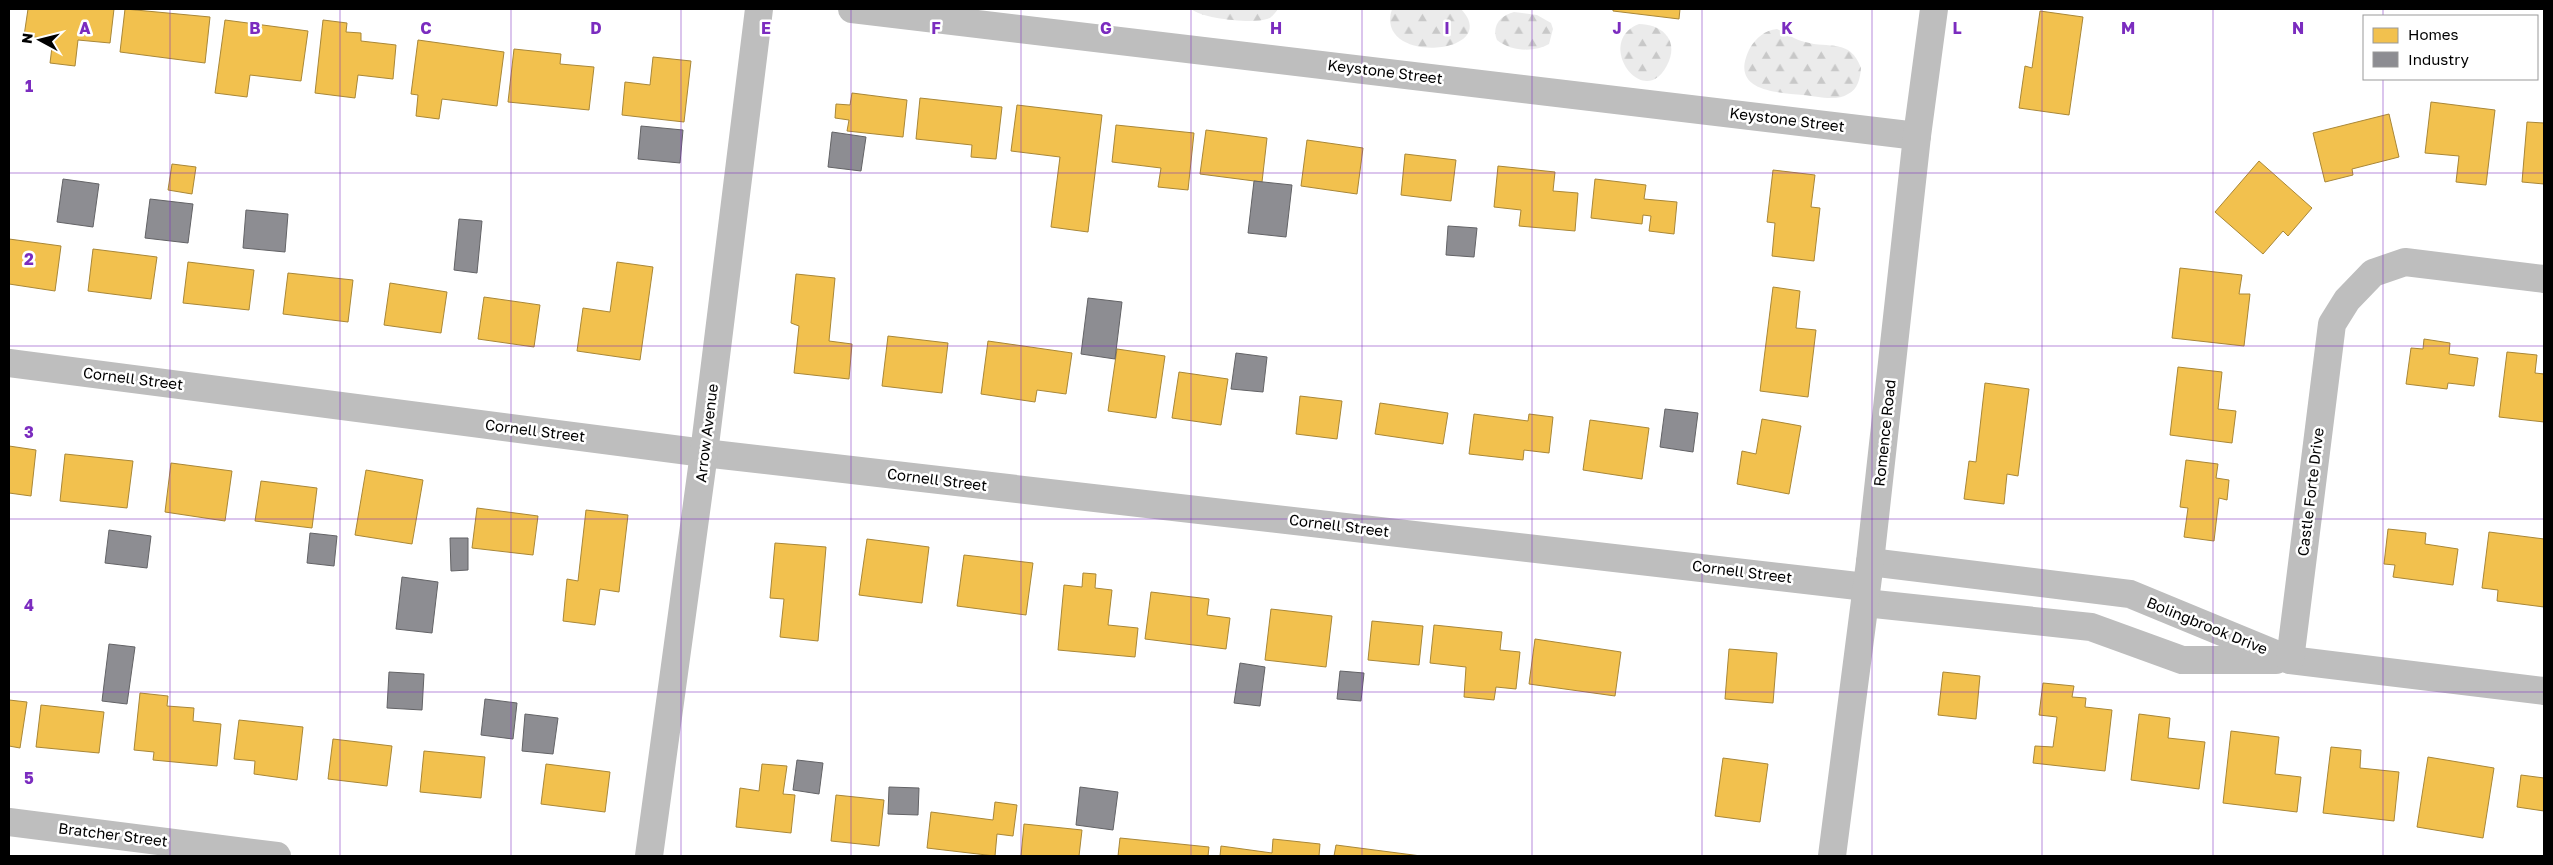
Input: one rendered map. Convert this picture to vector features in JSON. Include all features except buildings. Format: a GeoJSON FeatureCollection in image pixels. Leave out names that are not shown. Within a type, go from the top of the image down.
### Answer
{"type":"FeatureCollection","features":[{"type":"Feature","properties":{"kind":"street","name":"Arrow Avenue"},"geometry":{"type":"LineString","coordinates":[[649,856],[704,453],[758,9]]}},
{"type":"Feature","properties":{"kind":"street","name":"Keystone Street"},"geometry":{"type":"LineString","coordinates":[[852,9],[1918,136]]}},
{"type":"Feature","properties":{"kind":"street","name":"Romence Road"},"geometry":{"type":"LineString","coordinates":[[1832,856],[1867,584],[1934,9]]}},
{"type":"Feature","properties":{"kind":"street","name":"Castle Forte Drive"},"geometry":{"type":"LineString","coordinates":[[2290,660],[2332,324],[2347,300],[2372,273],[2405,262],[2544,279]]}},
{"type":"Feature","properties":{"kind":"street","name":"Cornell Street"},"geometry":{"type":"LineString","coordinates":[[9,363],[704,453],[1867,584]]}},
{"type":"Feature","properties":{"kind":"street","name":"Bolingbrook Drive"},"geometry":{"type":"LineString","coordinates":[[1867,584],[2130,594],[2290,660],[2544,691]]}},
{"type":"Feature","properties":{"kind":"street"},"geometry":{"type":"LineString","coordinates":[[1867,584],[2091,627],[2182,660],[2290,660]]}},
{"type":"Feature","properties":{"kind":"street","name":"Bratcher Street"},"geometry":{"type":"LineString","coordinates":[[9,822],[277,856]]}},
{"type":"Feature","properties":{"kind":"green space"},"geometry":{"type":"Polygon","coordinates":[[[1191,9],[1278,9],[1269,18],[1251,21],[1217,18],[1197,13],[1191,9]]]}},
{"type":"Feature","properties":{"kind":"green space"},"geometry":{"type":"Polygon","coordinates":[[[1392,9],[1461,9],[1470,25],[1466,36],[1453,44],[1436,48],[1417,46],[1401,40],[1391,27],[1392,9]]]}},
{"type":"Feature","properties":{"kind":"green space"},"geometry":{"type":"Polygon","coordinates":[[[1509,13],[1537,15],[1551,23],[1553,29],[1549,44],[1529,50],[1508,47],[1497,40],[1495,30],[1498,22],[1509,13]]]}},
{"type":"Feature","properties":{"kind":"green space"},"geometry":{"type":"Polygon","coordinates":[[[1639,24],[1660,30],[1669,39],[1671,46],[1669,61],[1659,76],[1648,81],[1637,78],[1628,70],[1622,58],[1621,45],[1626,33],[1639,24]]]}},
{"type":"Feature","properties":{"kind":"green space"},"geometry":{"type":"Polygon","coordinates":[[[1777,29],[1801,41],[1838,46],[1851,52],[1861,68],[1859,80],[1854,89],[1838,98],[1826,98],[1768,90],[1750,81],[1745,73],[1745,62],[1750,48],[1761,35],[1777,29]]]}}]}
